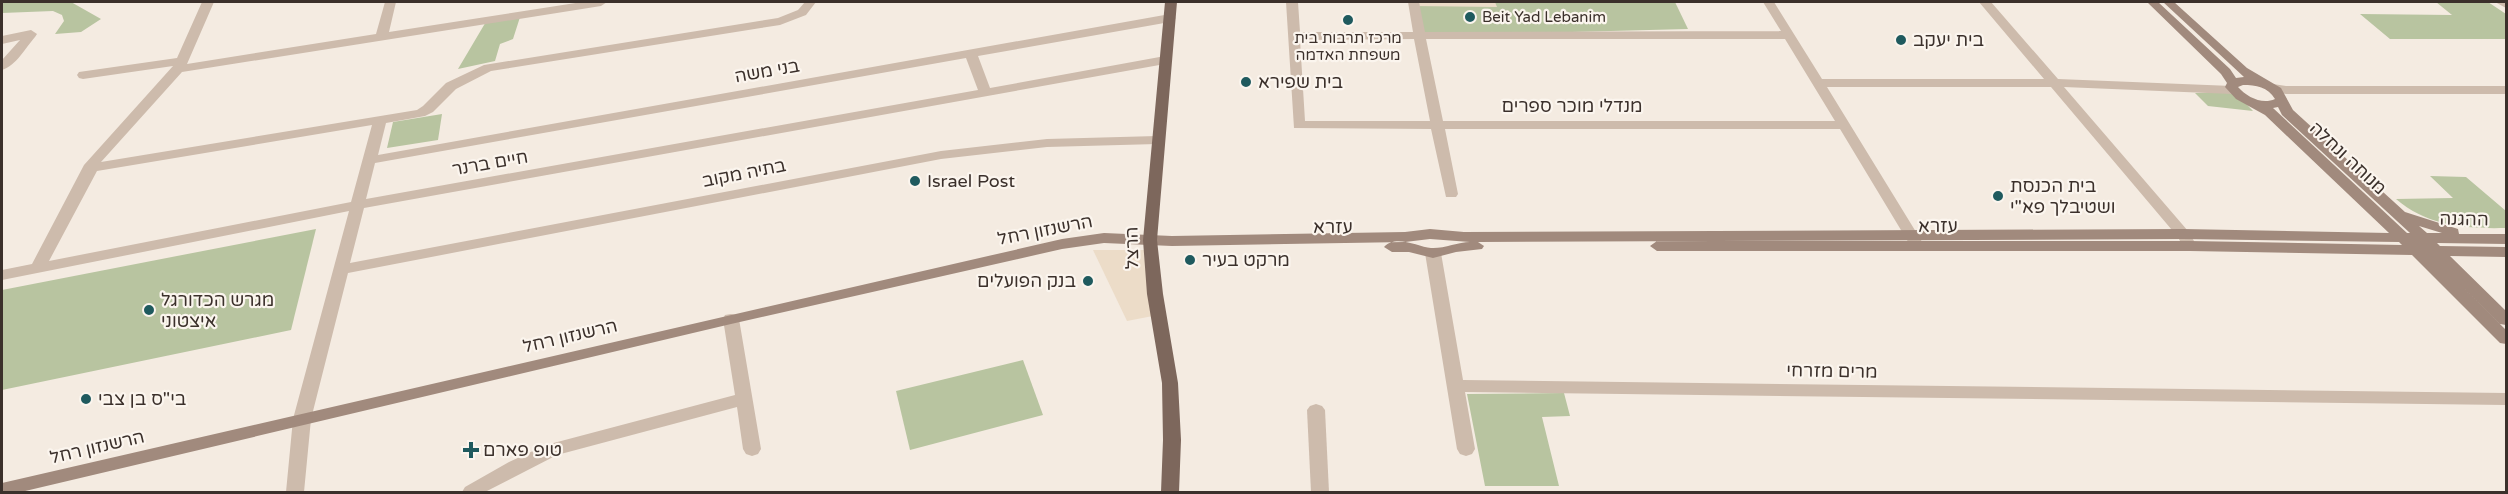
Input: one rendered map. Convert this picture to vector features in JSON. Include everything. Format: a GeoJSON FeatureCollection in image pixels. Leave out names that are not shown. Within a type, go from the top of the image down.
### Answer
{"type":"FeatureCollection","features":[{"type":"Feature","properties":{"kind":"main road","name":"הרצל"},"geometry":{"type":"LineString","coordinates":[[1170,492],[1172,440],[1170,383],[1155,294],[1150,240],[1157,140],[1171,2]]}},
{"type":"Feature","properties":{"kind":"street"},"geometry":{"type":"LineString","coordinates":[[38,268],[89,168],[180,65],[208,2]]}},
{"type":"Feature","properties":{"kind":"street"},"geometry":{"type":"LineString","coordinates":[[382,35],[390,2]]}},
{"type":"Feature","properties":{"kind":"street"},"geometry":{"type":"LineString","coordinates":[[83,75],[180,65],[601,2]]}},
{"type":"Feature","properties":{"kind":"street"},"geometry":{"type":"LineString","coordinates":[[89,168],[420,113],[428,109],[452,86],[488,68],[789,19],[805,10],[810,2]]}},
{"type":"Feature","properties":{"kind":"street"},"geometry":{"type":"LineString","coordinates":[[1292,2],[1294,36],[1790,35]]}},
{"type":"Feature","properties":{"kind":"street"},"geometry":{"type":"LineString","coordinates":[[1413,2],[1450,194]]}},
{"type":"Feature","properties":{"kind":"street"},"geometry":{"type":"LineString","coordinates":[[1769,2],[1914,240]]}},
{"type":"Feature","properties":{"kind":"street"},"geometry":{"type":"LineString","coordinates":[[1986,2],[2187,240]]}},
{"type":"Feature","properties":{"kind":"street"},"geometry":{"type":"LineString","coordinates":[[2152,2],[2226,72],[2233,86]]}},
{"type":"Feature","properties":{"kind":"street"},"geometry":{"type":"LineString","coordinates":[[2168,2],[2243,70],[2269,86]]}},
{"type":"Feature","properties":{"kind":"street"},"geometry":{"type":"LineString","coordinates":[[2501,2],[2506,5]]}},
{"type":"Feature","properties":{"kind":"street","name":"בני משה"},"geometry":{"type":"LineString","coordinates":[[370,160],[1170,18]]}},
{"type":"Feature","properties":{"kind":"street"},"geometry":{"type":"LineString","coordinates":[[2,39],[31,34],[2,66]]}},
{"type":"Feature","properties":{"kind":"street","name":"מנדלי מוכר ספרים"},"geometry":{"type":"LineString","coordinates":[[1294,36],[1299,125],[1845,125]]}},
{"type":"Feature","properties":{"kind":"street"},"geometry":{"type":"LineString","coordinates":[[971,54],[985,93]]}},
{"type":"Feature","properties":{"kind":"street","name":"חיים ברנר"},"geometry":{"type":"LineString","coordinates":[[2,275],[358,205],[1166,60]]}},
{"type":"Feature","properties":{"kind":"street"},"geometry":{"type":"LineString","coordinates":[[1818,83],[2053,82],[2233,86],[2243,81],[2286,90],[2506,90]]}},
{"type":"Feature","properties":{"kind":"street","name":"מנוחה ונחלה"},"geometry":{"type":"LineString","coordinates":[[2233,86],[2239,96],[2270,112],[2375,210],[2412,241]]}},
{"type":"Feature","properties":{"kind":"street","name":"מנוחה ונחלה"},"geometry":{"type":"LineString","coordinates":[[2269,86],[2282,96],[2287,112],[2397,212],[2412,241]]}},
{"type":"Feature","properties":{"kind":"street"},"geometry":{"type":"LineString","coordinates":[[2252,102],[2275,104],[2282,100]]}},
{"type":"Feature","properties":{"kind":"street"},"geometry":{"type":"LineString","coordinates":[[295,492],[302,419],[380,119]]}},
{"type":"Feature","properties":{"kind":"street","name":"בתיה מקוב"},"geometry":{"type":"LineString","coordinates":[[342,269],[941,155],[1036,144],[1157,140]]}},
{"type":"Feature","properties":{"kind":"street"},"geometry":{"type":"LineString","coordinates":[[2353,242],[2373,228],[2377,219],[2375,210]]}},
{"type":"Feature","properties":{"kind":"street"},"geometry":{"type":"LineString","coordinates":[[2397,212],[2480,245],[2464,264],[2466,276],[2473,288]]}},
{"type":"Feature","properties":{"kind":"street","name":"הרשנזון רחל"},"geometry":{"type":"LineString","coordinates":[[2,490],[1062,244],[1104,238],[1150,240]]}},
{"type":"Feature","properties":{"kind":"street","name":"ההגנה"},"geometry":{"type":"LineString","coordinates":[[2433,250],[2480,245],[2506,239]]}},
{"type":"Feature","properties":{"kind":"street","name":"עזרא"},"geometry":{"type":"LineString","coordinates":[[1150,240],[1242,241],[1308,247],[1914,240],[2412,241],[2433,250]]}},
{"type":"Feature","properties":{"kind":"street"},"geometry":{"type":"LineString","coordinates":[[2412,241],[2440,274],[2506,339]]}},
{"type":"Feature","properties":{"kind":"street","name":"ההגנה"},"geometry":{"type":"LineString","coordinates":[[2412,241],[2480,245],[2506,252]]}},
{"type":"Feature","properties":{"kind":"street"},"geometry":{"type":"LineString","coordinates":[[2353,242],[2440,274]]}},
{"type":"Feature","properties":{"kind":"street"},"geometry":{"type":"LineString","coordinates":[[1431,245],[1466,449]]}},
{"type":"Feature","properties":{"kind":"street"},"geometry":{"type":"LineString","coordinates":[[2433,250],[2506,320]]}},
{"type":"Feature","properties":{"kind":"street"},"geometry":{"type":"LineString","coordinates":[[731,319],[752,449]]}},
{"type":"Feature","properties":{"kind":"street","name":"מרים מזרחי"},"geometry":{"type":"LineString","coordinates":[[1456,386],[2506,399]]}},
{"type":"Feature","properties":{"kind":"street"},"geometry":{"type":"LineString","coordinates":[[471,492],[515,467],[552,450],[744,399]]}},
{"type":"Feature","properties":{"kind":"street"},"geometry":{"type":"LineString","coordinates":[[1316,410],[1320,492]]}},
{"type":"Feature","properties":{"kind":"green space"},"geometry":{"type":"Polygon","coordinates":[[[2,2],[71,2],[101,19],[81,32],[55,34],[64,21],[62,15],[53,11],[2,13],[2,2]]]}},
{"type":"Feature","properties":{"kind":"green space"},"geometry":{"type":"Polygon","coordinates":[[[1414,2],[1675,2],[1688,29],[1419,36],[1414,2]]]}},
{"type":"Feature","properties":{"kind":"green space"},"geometry":{"type":"Polygon","coordinates":[[[2436,2],[2488,2],[2506,14],[2506,39],[2390,39],[2360,14],[2452,15],[2436,2]]]}},
{"type":"Feature","properties":{"kind":"green space"},"geometry":{"type":"Polygon","coordinates":[[[521,14],[513,39],[500,44],[495,61],[458,69],[487,20],[521,14]]]}},
{"type":"Feature","properties":{"kind":"green space"},"geometry":{"type":"Polygon","coordinates":[[[2235,92],[2253,111],[2208,106],[2195,93],[2235,92]]]}},
{"type":"Feature","properties":{"kind":"green space"},"geometry":{"type":"Polygon","coordinates":[[[442,114],[438,140],[387,148],[393,122],[442,114]]]}},
{"type":"Feature","properties":{"kind":"green space"},"geometry":{"type":"Polygon","coordinates":[[[2430,176],[2466,177],[2506,211],[2506,228],[2477,228],[2448,224],[2421,215],[2396,199],[2453,198],[2430,176]]]}},
{"type":"Feature","properties":{"kind":"green space","name":"מגרש הכדורגל איצטוני"},"geometry":{"type":"Polygon","coordinates":[[[316,229],[291,330],[2,390],[2,290],[316,229]]]}},
{"type":"Feature","properties":{"kind":"green space"},"geometry":{"type":"Polygon","coordinates":[[[1023,360],[1043,415],[910,450],[896,391],[1023,360]]]}},
{"type":"Feature","properties":{"kind":"green space"},"geometry":{"type":"Polygon","coordinates":[[[1564,393],[1570,416],[1542,417],[1559,486],[1485,486],[1467,394],[1564,393]]]}},
{"type":"Feature","properties":{"kind":"shaded area"},"geometry":{"type":"Polygon","coordinates":[[[1413,2],[1495,2],[1497,7],[1413,6],[1413,2]]]}},
{"type":"Feature","properties":{"kind":"shaded area"},"geometry":{"type":"Polygon","coordinates":[[[1093,250],[1150,250],[1158,315],[1127,321],[1093,250]]]}},
{"type":"Feature","properties":{"kind":"place","name":"Beit Yad Lebanim"},"geometry":{"type":"Point","coordinates":[1470,17]}},
{"type":"Feature","properties":{"kind":"place","name":"מרכז תרבות בית משפחת האדמה"},"geometry":{"type":"Point","coordinates":[1348,20]}},
{"type":"Feature","properties":{"kind":"place","name":"בית יעקב"},"geometry":{"type":"Point","coordinates":[1901,40]}},
{"type":"Feature","properties":{"kind":"place","name":"בית שפירא"},"geometry":{"type":"Point","coordinates":[1246,82]}},
{"type":"Feature","properties":{"kind":"place","name":"Israel Post"},"geometry":{"type":"Point","coordinates":[915,181]}},
{"type":"Feature","properties":{"kind":"place","name":"בית הכנסת ושטיבלך פא\"י"},"geometry":{"type":"Point","coordinates":[1998,196]}},
{"type":"Feature","properties":{"kind":"place","name":"מרקט בעיר"},"geometry":{"type":"Point","coordinates":[1190,260]}},
{"type":"Feature","properties":{"kind":"place","name":"בנק הפועלים"},"geometry":{"type":"Point","coordinates":[1088,281]}},
{"type":"Feature","properties":{"kind":"place","name":"מגרש הכדורגל איצטוני"},"geometry":{"type":"Point","coordinates":[149,310]}},
{"type":"Feature","properties":{"kind":"place","name":"בי\"ס בן צבי"},"geometry":{"type":"Point","coordinates":[86,399]}},
{"type":"Feature","properties":{"kind":"place","name":"טופ פארם"},"geometry":{"type":"Point","coordinates":[471,450]}}]}
